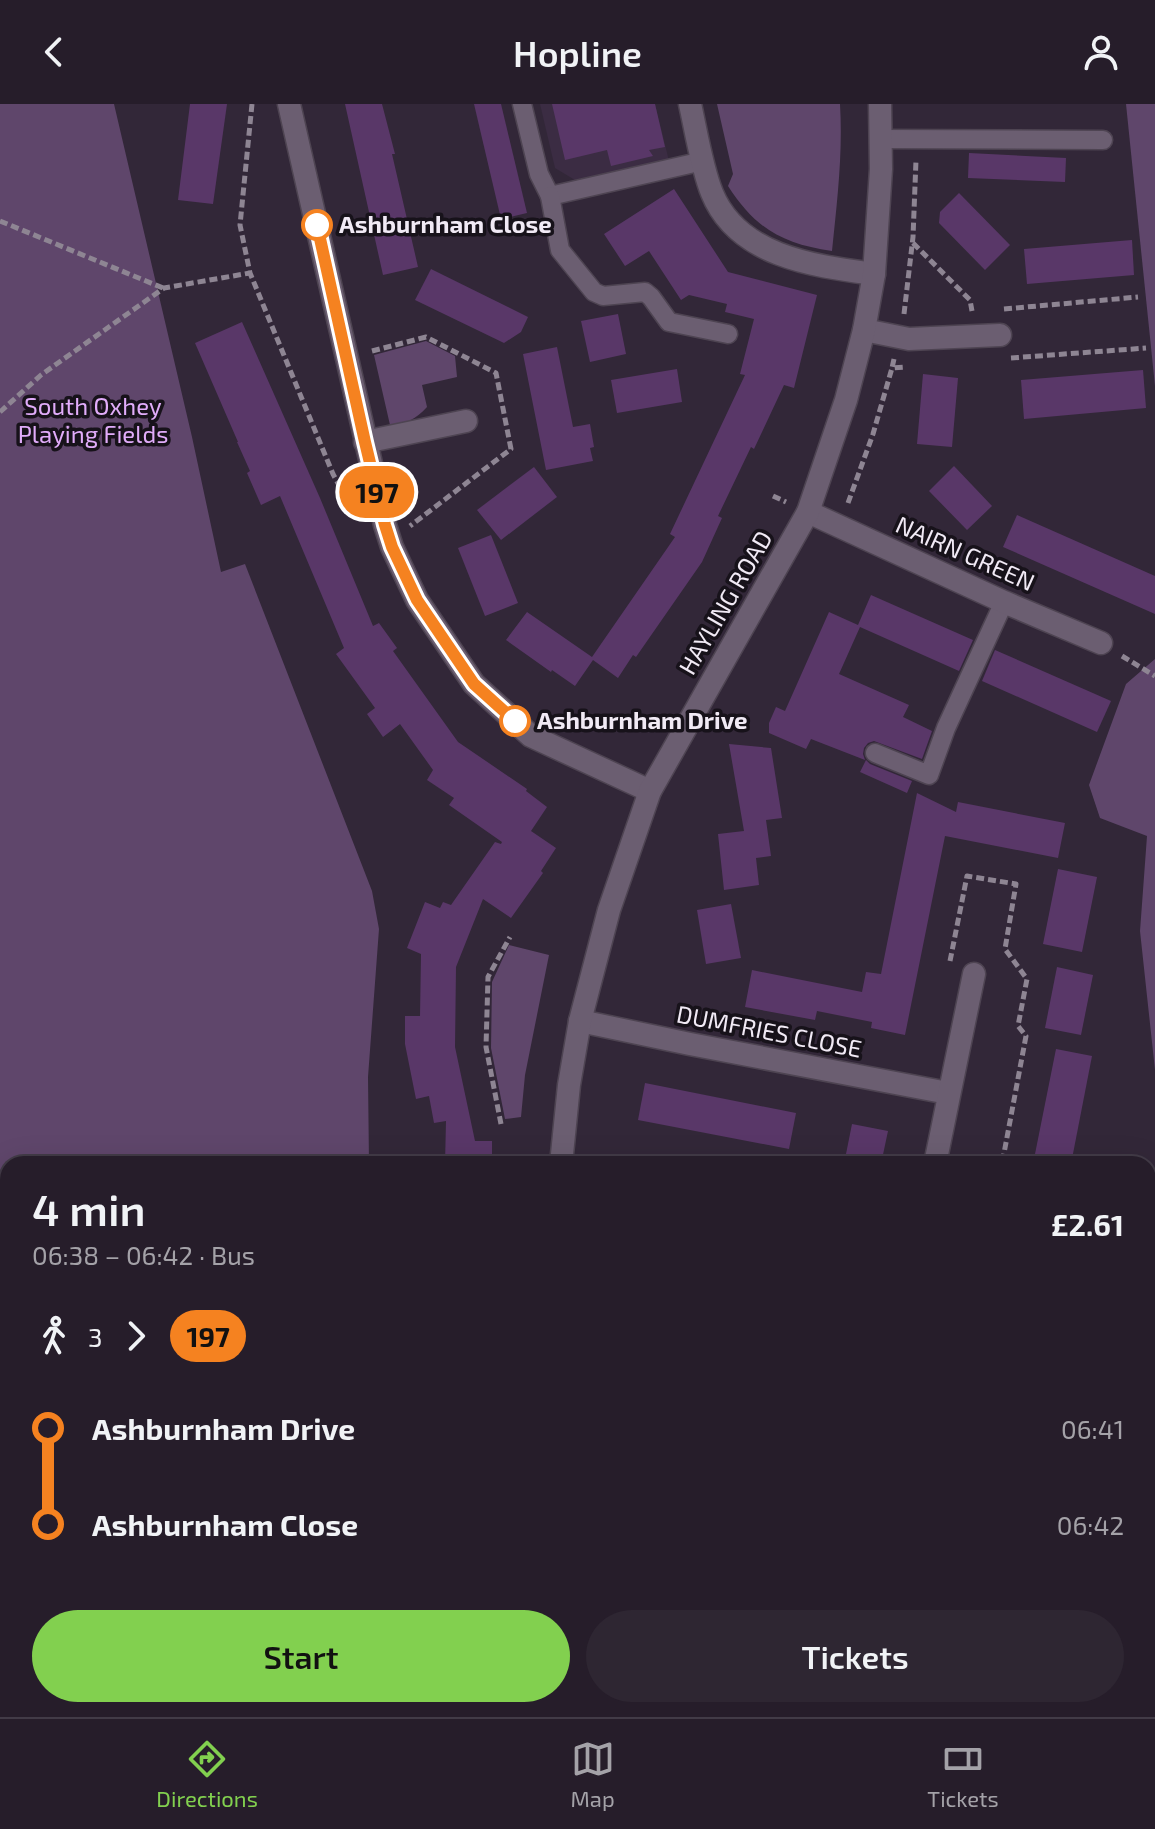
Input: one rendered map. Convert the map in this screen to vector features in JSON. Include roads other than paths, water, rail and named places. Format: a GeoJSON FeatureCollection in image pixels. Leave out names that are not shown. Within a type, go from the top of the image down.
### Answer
{"type":"FeatureCollection","features":[{"type":"Feature","properties":{"kind":"street"},"geometry":{"type":"LineString","coordinates":[[289,104],[385,525],[417,600],[474,684],[531,736],[650,791]]}},
{"type":"Feature","properties":{"kind":"street"},"geometry":{"type":"LineString","coordinates":[[690,104],[712,194],[737,229],[756,244],[785,256],[834,269],[874,274]]}},
{"type":"Feature","properties":{"kind":"street","name":"HAYLING ROAD"},"geometry":{"type":"LineString","coordinates":[[562,1156],[565,1112],[580,1021],[609,910],[650,791],[808,512],[846,400],[874,274],[881,169],[880,104]]}},
{"type":"Feature","properties":{"kind":"street"},"geometry":{"type":"LineString","coordinates":[[864,330],[909,339],[1000,335]]}},
{"type":"Feature","properties":{"kind":"street"},"geometry":{"type":"LineString","coordinates":[[365,442],[466,421]]}},
{"type":"Feature","properties":{"kind":"street","name":"NAIRN GREEN"},"geometry":{"type":"LineString","coordinates":[[808,512],[1101,643]]}},
{"type":"Feature","properties":{"kind":"street"},"geometry":{"type":"LineString","coordinates":[[936,1156],[974,974]]}},
{"type":"Feature","properties":{"kind":"street","name":"DUMFRIES CLOSE"},"geometry":{"type":"LineString","coordinates":[[580,1021],[948,1093]]}},
{"type":"Feature","properties":{"kind":"lane"},"geometry":{"type":"LineString","coordinates":[[522,104],[539,174],[550,196],[560,250],[594,292],[603,296],[645,292],[669,322],[728,334]]}},
{"type":"Feature","properties":{"kind":"lane"},"geometry":{"type":"LineString","coordinates":[[881,139],[1103,140]]}},
{"type":"Feature","properties":{"kind":"lane"},"geometry":{"type":"LineString","coordinates":[[550,196],[703,161]]}},
{"type":"Feature","properties":{"kind":"lane"},"geometry":{"type":"LineString","coordinates":[[875,753],[929,775],[946,728],[1004,602]]}},
{"type":"Feature","properties":{"kind":"place","name":"Ashburnham Close"},"geometry":{"type":"Point","coordinates":[317,225]}},
{"type":"Feature","properties":{"kind":"place","name":"Ashburnham Drive"},"geometry":{"type":"Point","coordinates":[515,721]}},
{"type":"Feature","properties":{"kind":"park label","name":"South Oxhey Playing Fields"},"geometry":{"type":"Point","coordinates":[93,421]}}]}
